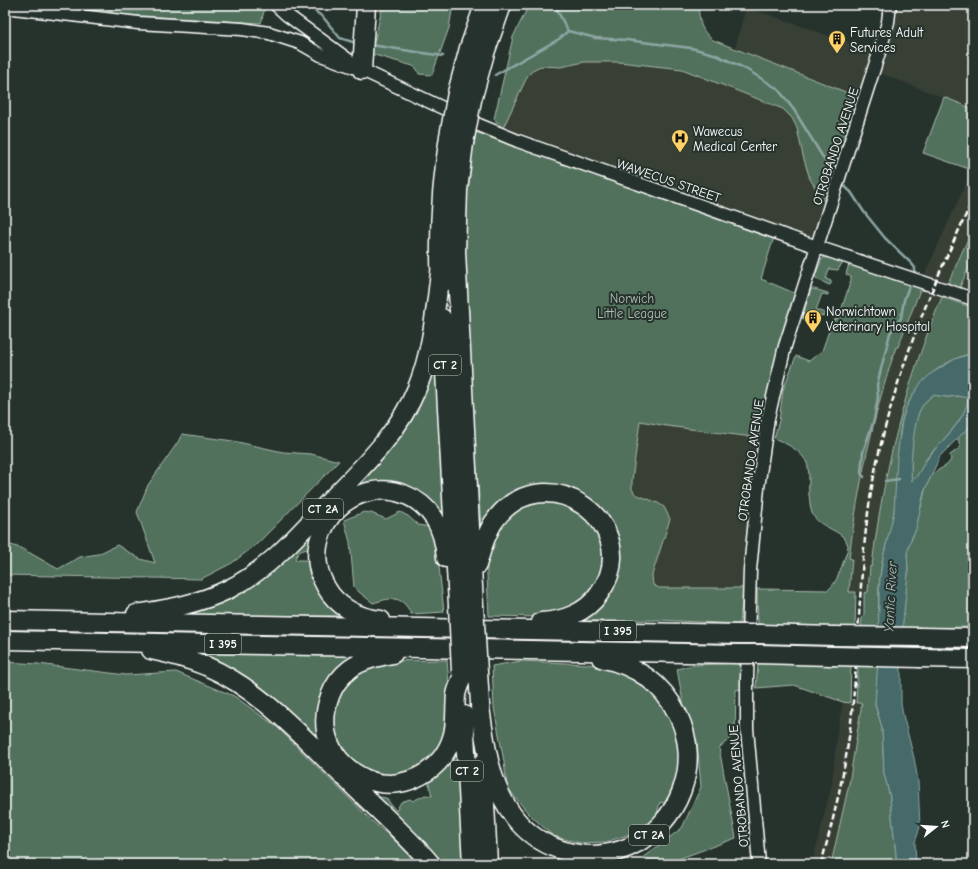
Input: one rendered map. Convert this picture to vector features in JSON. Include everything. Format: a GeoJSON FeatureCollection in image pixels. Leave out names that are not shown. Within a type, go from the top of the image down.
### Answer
{"type":"FeatureCollection","features":[{"type":"Feature","properties":{"kind":"highway"},"geometry":{"type":"LineString","coordinates":[[362,70],[366,5]]}},
{"type":"Feature","properties":{"kind":"highway"},"geometry":{"type":"LineString","coordinates":[[469,48],[478,5]]}},
{"type":"Feature","properties":{"kind":"highway","name":"CT 2"},"geometry":{"type":"LineString","coordinates":[[472,864],[467,674],[440,273],[440,209],[465,96],[469,48],[484,5]]}},
{"type":"Feature","properties":{"kind":"highway","name":"CT 2"},"geometry":{"type":"LineString","coordinates":[[465,96],[485,53],[502,5]]}},
{"type":"Feature","properties":{"kind":"highway","name":"CT 2"},"geometry":{"type":"LineString","coordinates":[[456,139],[456,259],[473,582],[463,602]]}},
{"type":"Feature","properties":{"kind":"highway","name":"CT 2A"},"geometry":{"type":"LineString","coordinates":[[86,621],[169,609],[206,599],[251,576],[268,564],[285,548],[379,450],[393,433],[404,415],[418,388],[429,354],[440,273]]}},
{"type":"Feature","properties":{"kind":"highway"},"geometry":{"type":"LineString","coordinates":[[415,628],[356,614],[340,605],[329,592],[322,579],[319,568],[318,549],[325,525],[334,511],[344,502],[364,493],[383,490],[406,495],[421,504],[438,525],[445,545],[447,564],[463,602]]}},
{"type":"Feature","properties":{"kind":"highway"},"geometry":{"type":"LineString","coordinates":[[473,582],[482,548],[494,522],[507,508],[527,497],[549,493],[560,494],[570,498],[589,509],[604,529],[610,543],[610,567],[602,590],[589,606],[572,615],[554,621],[524,622],[498,629]]}},
{"type":"Feature","properties":{"kind":"highway","name":"I 395"},"geometry":{"type":"LineString","coordinates":[[5,620],[973,638]]}},
{"type":"Feature","properties":{"kind":"highway","name":"I 395"},"geometry":{"type":"LineString","coordinates":[[5,640],[973,658]]}},
{"type":"Feature","properties":{"kind":"highway"},"geometry":{"type":"LineString","coordinates":[[105,642],[156,651],[193,661],[225,675],[250,691],[280,716],[407,838],[431,864]]}},
{"type":"Feature","properties":{"kind":"highway"},"geometry":{"type":"LineString","coordinates":[[440,648],[378,657],[357,665],[344,674],[331,694],[325,715],[325,726],[331,746],[345,766],[355,774],[365,779],[379,783],[401,783],[424,774],[437,763],[450,745],[455,727],[456,693],[467,674]]}},
{"type":"Feature","properties":{"kind":"highway","name":"CT 2A"},"geometry":{"type":"LineString","coordinates":[[480,707],[489,756],[497,788],[503,801],[513,816],[532,836],[558,849],[588,855],[619,851],[644,838],[669,814],[680,796],[686,781],[688,751],[686,734],[680,718],[672,703],[660,688],[635,669],[608,659],[567,651]]}},
{"type":"Feature","properties":{"kind":"highway","name":"CT 2"},"geometry":{"type":"LineString","coordinates":[[467,674],[480,707],[488,864]]}},
{"type":"Feature","properties":{"kind":"street"},"geometry":{"type":"LineString","coordinates":[[276,5],[287,15],[362,70]]}},
{"type":"Feature","properties":{"kind":"street","name":"OTROBANDO AVENUE"},"geometry":{"type":"LineString","coordinates":[[759,864],[747,729],[750,570],[758,488],[768,418],[785,346],[880,53],[888,22],[890,5]]}},
{"type":"Feature","properties":{"kind":"street"},"geometry":{"type":"LineString","coordinates":[[5,7],[138,23],[242,29],[269,33],[300,43],[321,55],[362,70]]}},
{"type":"Feature","properties":{"kind":"street","name":"WAWECUS STREET"},"geometry":{"type":"LineString","coordinates":[[362,70],[461,117],[518,141],[817,247],[973,299]]}},
{"type":"Feature","properties":{"kind":"shaded area"},"geometry":{"type":"Polygon","coordinates":[[[898,5],[973,5],[973,109],[880,73],[895,27],[898,5]]]}},
{"type":"Feature","properties":{"kind":"shaded area"},"geometry":{"type":"Polygon","coordinates":[[[746,7],[875,52],[861,98],[735,48],[746,7]]]}},
{"type":"Feature","properties":{"kind":"shaded area","name":"Wawecus Medical Center"},"geometry":{"type":"Polygon","coordinates":[[[584,62],[620,62],[682,69],[783,109],[792,118],[797,128],[803,156],[829,210],[817,247],[501,132],[528,75],[536,68],[542,66],[561,67],[584,62]]]}},
{"type":"Feature","properties":{"kind":"shaded area"},"geometry":{"type":"Polygon","coordinates":[[[973,168],[973,228],[948,283],[924,276],[973,168]]]}},
{"type":"Feature","properties":{"kind":"shaded area"},"geometry":{"type":"Polygon","coordinates":[[[973,258],[973,294],[959,289],[973,258]]]}},
{"type":"Feature","properties":{"kind":"shaded area"},"geometry":{"type":"Polygon","coordinates":[[[920,290],[942,297],[919,355],[896,429],[883,490],[872,567],[870,566],[868,593],[849,592],[852,560],[849,558],[852,535],[860,485],[870,439],[896,347],[899,347],[920,290]]]}},
{"type":"Feature","properties":{"kind":"shaded area"},"geometry":{"type":"Polygon","coordinates":[[[640,421],[760,438],[743,588],[659,588],[652,585],[652,575],[670,519],[664,507],[658,503],[638,496],[632,489],[640,421]]]}},
{"type":"Feature","properties":{"kind":"shaded area"},"geometry":{"type":"Polygon","coordinates":[[[843,702],[862,703],[849,784],[831,864],[812,864],[832,784],[838,727],[843,702]]]}},
{"type":"Feature","properties":{"kind":"green space"},"geometry":{"type":"Polygon","coordinates":[[[49,5],[263,5],[265,7],[261,23],[110,14],[49,5]]]}},
{"type":"Feature","properties":{"kind":"green space"},"geometry":{"type":"Polygon","coordinates":[[[383,5],[453,5],[449,28],[432,75],[419,74],[417,69],[413,66],[371,54],[383,5]]]}},
{"type":"Feature","properties":{"kind":"green space"},"geometry":{"type":"Polygon","coordinates":[[[529,5],[698,5],[701,24],[708,36],[713,40],[861,98],[825,203],[810,179],[797,128],[792,118],[783,109],[682,69],[619,62],[584,62],[561,67],[542,66],[536,68],[528,75],[503,128],[494,119],[513,37],[529,5]]]}},
{"type":"Feature","properties":{"kind":"green space"},"geometry":{"type":"Polygon","coordinates":[[[944,97],[973,109],[972,170],[923,153],[944,97]]]}},
{"type":"Feature","properties":{"kind":"green space","name":"Norwich Little League"},"geometry":{"type":"Polygon","coordinates":[[[475,132],[774,237],[761,279],[799,295],[760,438],[640,421],[632,480],[632,489],[635,494],[664,507],[670,519],[652,575],[653,585],[659,588],[743,588],[740,624],[659,620],[575,621],[597,605],[613,543],[561,489],[494,513],[481,526],[467,337],[465,261],[466,200],[475,132]]]}},
{"type":"Feature","properties":{"kind":"green space"},"geometry":{"type":"Polygon","coordinates":[[[973,228],[973,258],[959,289],[948,283],[973,228]]]}},
{"type":"Feature","properties":{"kind":"green space"},"geometry":{"type":"Polygon","coordinates":[[[826,256],[841,260],[842,263],[838,270],[829,269],[826,279],[831,281],[831,284],[829,285],[817,279],[815,276],[822,259],[826,256]]]}},
{"type":"Feature","properties":{"kind":"green space"},"geometry":{"type":"Polygon","coordinates":[[[849,264],[929,286],[927,291],[920,290],[898,347],[896,347],[880,399],[867,451],[849,558],[852,559],[849,592],[856,592],[855,627],[758,625],[757,589],[828,590],[837,578],[847,550],[848,546],[846,540],[837,532],[820,523],[812,513],[809,495],[809,470],[803,457],[795,449],[774,438],[779,421],[783,390],[796,356],[809,361],[822,351],[832,322],[839,317],[851,280],[851,277],[846,274],[849,264]]]}},
{"type":"Feature","properties":{"kind":"green space"},"geometry":{"type":"Polygon","coordinates":[[[811,289],[828,293],[828,295],[822,294],[816,310],[825,313],[823,316],[813,313],[810,323],[802,318],[811,289]]]}},
{"type":"Feature","properties":{"kind":"green space"},"geometry":{"type":"Polygon","coordinates":[[[942,297],[973,308],[973,353],[949,362],[928,377],[919,386],[906,408],[900,428],[894,511],[880,575],[879,628],[861,627],[864,614],[864,593],[868,592],[870,566],[872,566],[882,497],[897,429],[917,363],[942,297]]]}},
{"type":"Feature","properties":{"kind":"green space"},"geometry":{"type":"Polygon","coordinates":[[[432,367],[435,367],[437,379],[446,526],[437,512],[348,488],[432,367]]]}},
{"type":"Feature","properties":{"kind":"green space"},"geometry":{"type":"Polygon","coordinates":[[[933,395],[947,397],[965,396],[969,398],[957,423],[927,458],[919,474],[912,481],[911,457],[913,436],[917,418],[923,405],[933,395]]]}},
{"type":"Feature","properties":{"kind":"green space"},"geometry":{"type":"Polygon","coordinates":[[[973,423],[973,627],[902,628],[908,573],[907,550],[915,531],[926,487],[932,474],[947,465],[951,460],[950,455],[960,448],[958,437],[973,423]]]}},
{"type":"Feature","properties":{"kind":"green space"},"geometry":{"type":"Polygon","coordinates":[[[182,434],[233,441],[283,452],[311,454],[339,461],[257,544],[232,563],[201,579],[5,575],[5,543],[23,549],[58,569],[80,557],[98,554],[117,545],[140,559],[155,563],[137,512],[148,485],[182,434]]]}},
{"type":"Feature","properties":{"kind":"green space"},"geometry":{"type":"Polygon","coordinates":[[[532,501],[577,506],[603,539],[601,582],[582,606],[545,617],[489,616],[486,555],[490,537],[510,512],[532,501]]]}},
{"type":"Feature","properties":{"kind":"green space"},"geometry":{"type":"Polygon","coordinates":[[[364,512],[386,519],[400,512],[408,516],[418,525],[430,527],[437,549],[444,612],[411,614],[404,603],[400,600],[390,599],[373,603],[354,587],[350,542],[344,520],[364,512]]]}},
{"type":"Feature","properties":{"kind":"green space"},"geometry":{"type":"Polygon","coordinates":[[[323,514],[313,547],[341,614],[337,616],[180,616],[211,601],[323,514]],[[309,549],[298,553],[295,560],[307,561],[311,552],[309,549]]]}},
{"type":"Feature","properties":{"kind":"green space"},"geometry":{"type":"Polygon","coordinates":[[[200,653],[362,655],[332,680],[333,755],[200,657],[200,653]]]}},
{"type":"Feature","properties":{"kind":"green space"},"geometry":{"type":"Polygon","coordinates":[[[447,660],[451,709],[447,733],[429,762],[412,773],[375,777],[345,760],[332,730],[338,692],[351,676],[386,661],[447,660]]]}},
{"type":"Feature","properties":{"kind":"green space"},"geometry":{"type":"Polygon","coordinates":[[[521,661],[587,664],[612,667],[634,675],[664,701],[684,753],[669,805],[660,802],[656,818],[639,831],[606,842],[580,843],[553,836],[528,813],[507,787],[494,708],[492,666],[521,661]]]}},
{"type":"Feature","properties":{"kind":"green space"},"geometry":{"type":"Polygon","coordinates":[[[5,662],[38,664],[126,675],[176,672],[234,696],[277,727],[372,821],[422,864],[5,864],[5,662]]]}},
{"type":"Feature","properties":{"kind":"green space"},"geometry":{"type":"Polygon","coordinates":[[[743,663],[742,689],[736,690],[735,734],[719,748],[736,838],[670,862],[642,858],[682,828],[701,787],[697,741],[683,702],[677,669],[693,665],[743,663]]]}},
{"type":"Feature","properties":{"kind":"green space"},"geometry":{"type":"Polygon","coordinates":[[[758,663],[851,665],[850,703],[794,685],[756,688],[758,663]]]}},
{"type":"Feature","properties":{"kind":"green space"},"geometry":{"type":"Polygon","coordinates":[[[858,665],[878,666],[875,705],[882,727],[884,773],[890,797],[897,864],[831,864],[849,784],[862,703],[856,703],[858,665]]]}},
{"type":"Feature","properties":{"kind":"green space"},"geometry":{"type":"Polygon","coordinates":[[[451,756],[457,757],[463,864],[436,864],[355,778],[380,788],[451,756]],[[428,780],[413,788],[401,792],[372,792],[374,796],[386,798],[396,811],[401,802],[410,799],[413,801],[425,795],[432,796],[428,780]]]}},
{"type":"Feature","properties":{"kind":"water","name":"Yantic River"},"geometry":{"type":"Polygon","coordinates":[[[973,353],[973,423],[940,456],[924,492],[916,529],[907,553],[908,573],[901,641],[901,703],[918,781],[920,827],[915,842],[916,864],[897,864],[890,797],[884,773],[882,727],[875,704],[878,660],[880,577],[894,512],[897,458],[902,421],[906,408],[921,383],[932,373],[955,359],[973,353]],[[933,395],[925,402],[919,412],[912,446],[912,481],[917,476],[928,458],[958,423],[966,407],[968,398],[957,396],[947,397],[933,395]]]}},
{"type":"Feature","properties":{"kind":"waterway"},"geometry":{"type":"LineString","coordinates":[[306,5],[323,17],[340,38],[356,43]]}},
{"type":"Feature","properties":{"kind":"waterway"},"geometry":{"type":"LineString","coordinates":[[557,5],[558,12],[568,31]]}},
{"type":"Feature","properties":{"kind":"waterway"},"geometry":{"type":"LineString","coordinates":[[495,75],[559,39],[568,31],[596,38],[691,48],[714,54],[746,69],[778,89],[794,110],[835,177]]}},
{"type":"Feature","properties":{"kind":"waterway"},"geometry":{"type":"LineString","coordinates":[[371,45],[443,56]]}},
{"type":"Feature","properties":{"kind":"waterway"},"geometry":{"type":"LineString","coordinates":[[841,183],[851,192],[864,212],[885,238],[912,264],[915,268],[915,272]]}},
{"type":"Feature","properties":{"kind":"waterway"},"geometry":{"type":"LineString","coordinates":[[864,477],[861,473],[863,452],[874,420],[878,397],[877,385],[890,333],[901,318],[904,300],[909,286]]}},
{"type":"Feature","properties":{"kind":"waterway"},"geometry":{"type":"LineString","coordinates":[[885,481],[899,479]]}},
{"type":"Feature","properties":{"kind":"railway"},"geometry":{"type":"LineString","coordinates":[[821,864],[840,788],[850,731],[855,683],[865,539],[868,510],[878,455],[899,379],[908,354],[936,281],[973,199]]}},
{"type":"Feature","properties":{"kind":"place","name":"Futures Adult Services"},"geometry":{"type":"Point","coordinates":[837,54]}},
{"type":"Feature","properties":{"kind":"place","name":"Wawecus Medical Center"},"geometry":{"type":"Point","coordinates":[680,153]}},
{"type":"Feature","properties":{"kind":"place","name":"Norwichtown Veterinary Hospital"},"geometry":{"type":"Point","coordinates":[813,333]}}]}
